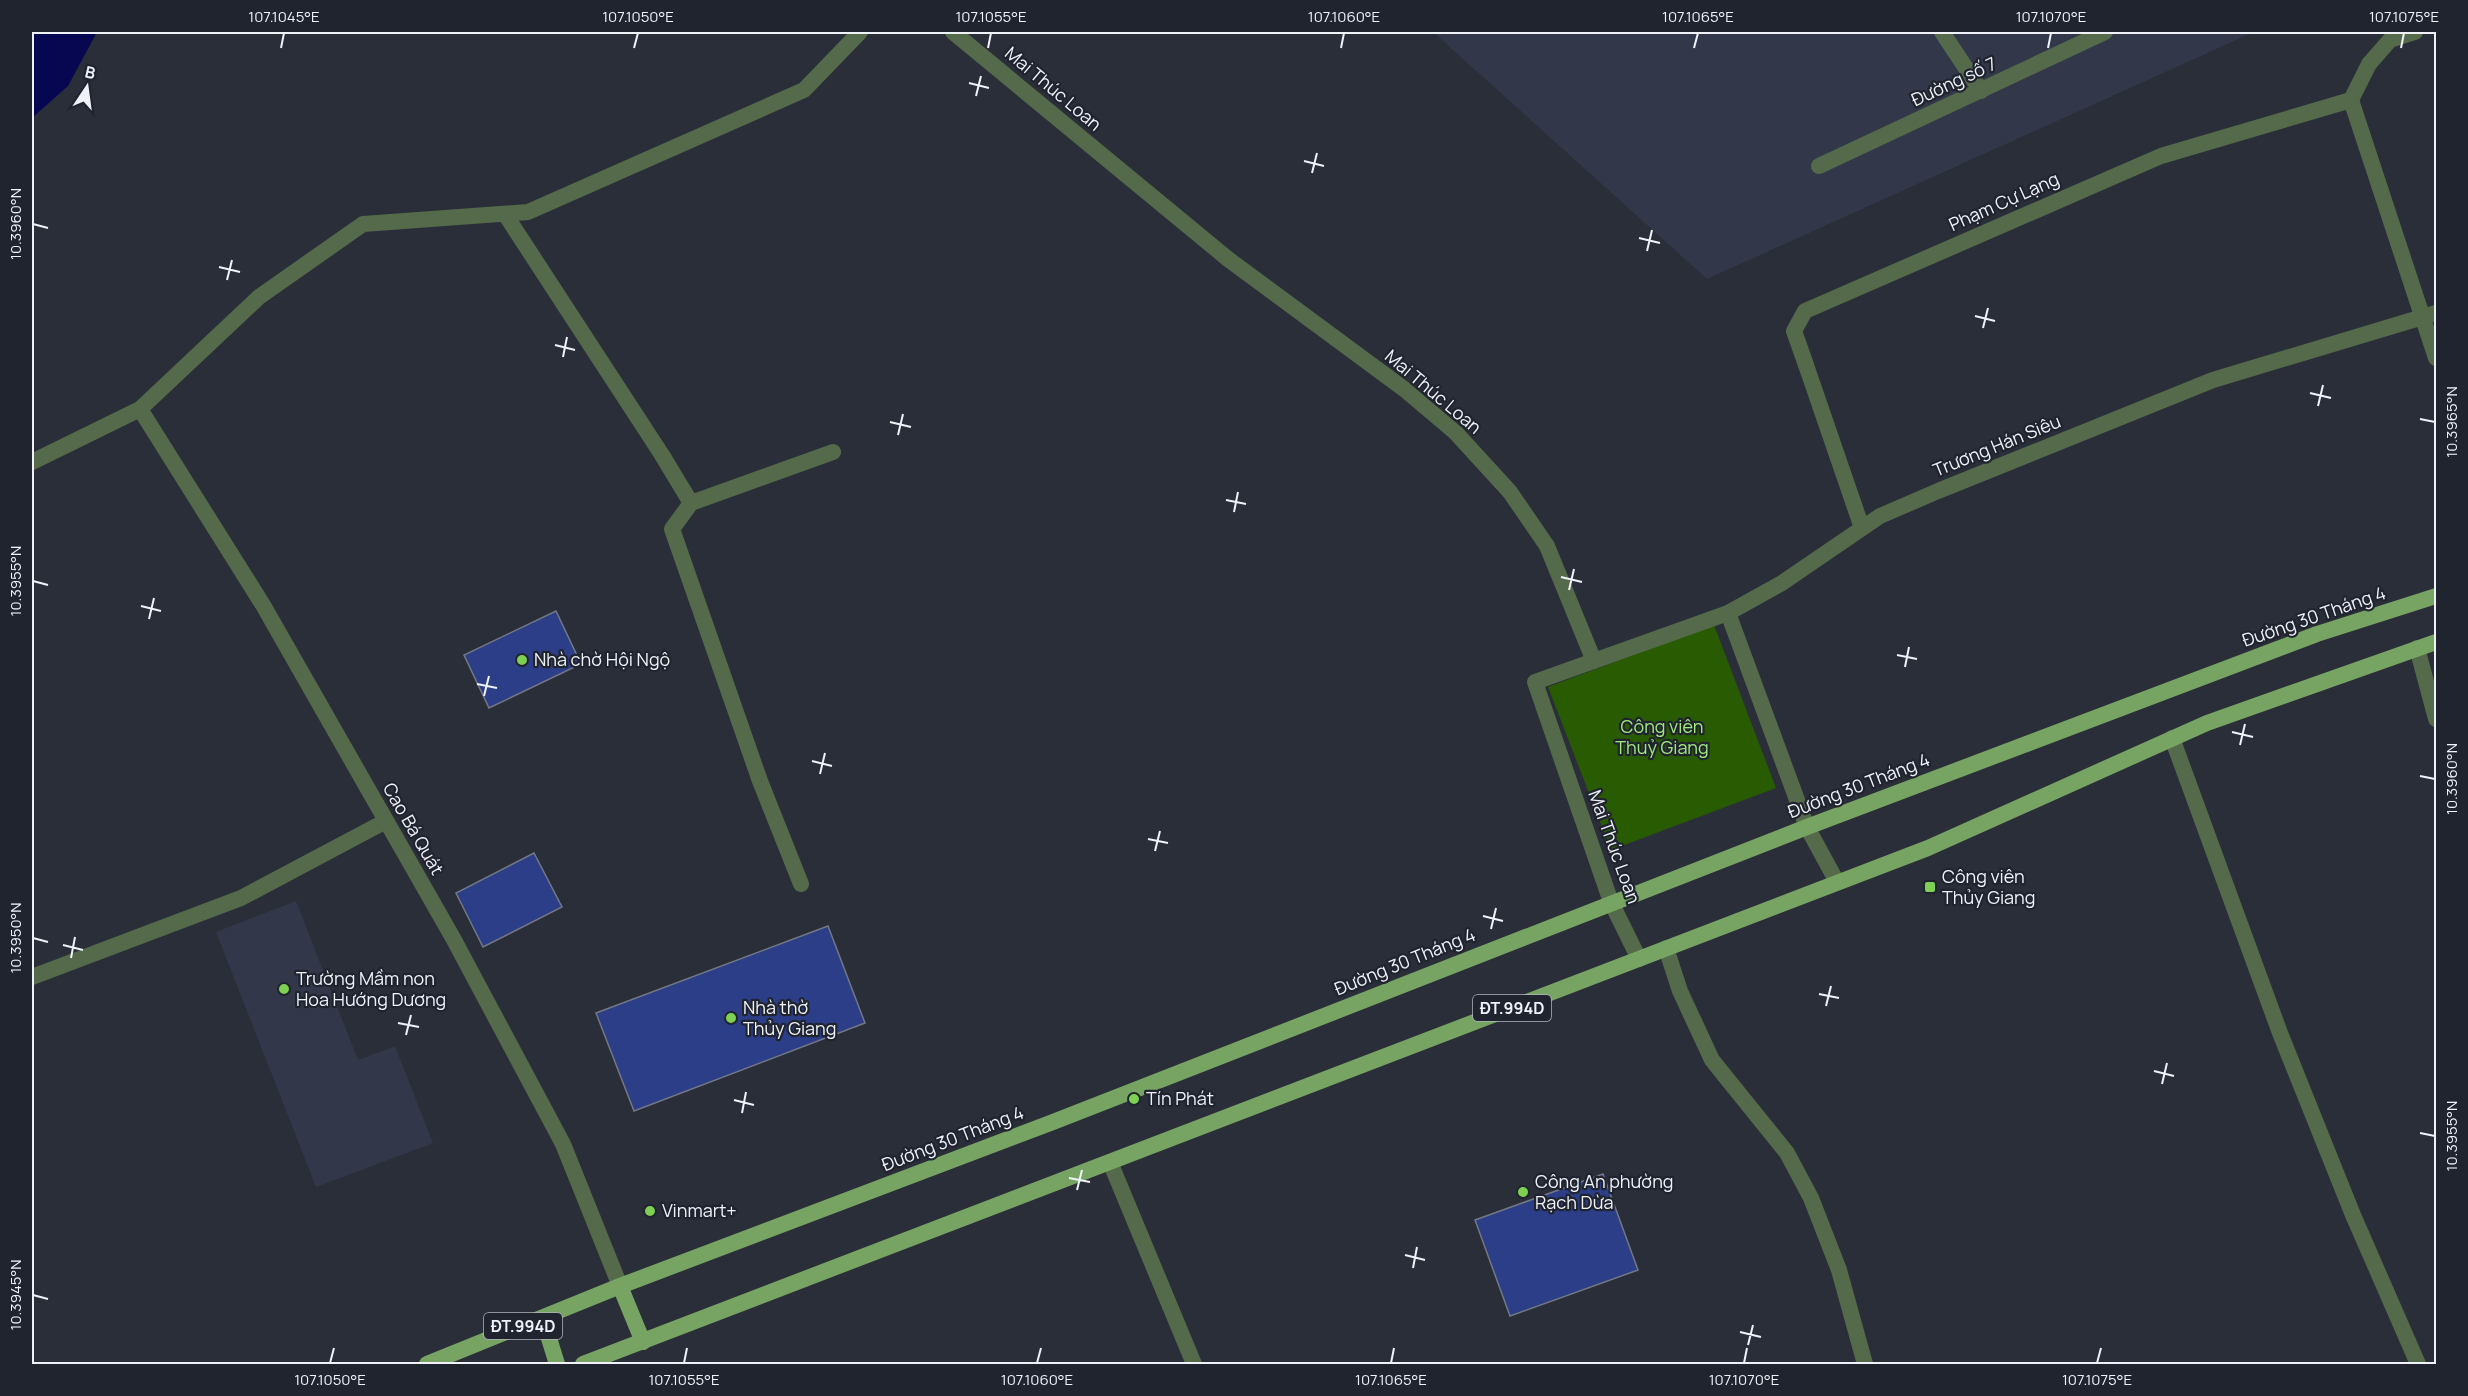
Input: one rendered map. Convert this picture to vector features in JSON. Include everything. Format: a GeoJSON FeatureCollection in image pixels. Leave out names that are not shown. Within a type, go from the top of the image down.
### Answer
{"type":"FeatureCollection","features":[{"type":"Feature","properties":{"kind":"main road","name":"Đường 30 Tháng 4"},"geometry":{"type":"LineString","coordinates":[[427,1365],[620,1286],[1053,1122],[1807,827],[2317,634],[2436,597]]}},
{"type":"Feature","properties":{"kind":"main road","name":"ĐT.994D"},"geometry":{"type":"LineString","coordinates":[[583,1365],[1928,848],[2207,723],[2436,642]]}},
{"type":"Feature","properties":{"kind":"main road"},"geometry":{"type":"LineString","coordinates":[[620,1286],[643,1342]]}},
{"type":"Feature","properties":{"kind":"main road"},"geometry":{"type":"LineString","coordinates":[[543,1319],[557,1365]]}},
{"type":"Feature","properties":{"kind":"street"},"geometry":{"type":"LineString","coordinates":[[32,462],[140,409],[258,297],[363,224],[528,212],[804,90],[860,32]]}},
{"type":"Feature","properties":{"kind":"street","name":"Mai Thúc Loan"},"geometry":{"type":"LineString","coordinates":[[953,32],[1228,259],[1404,389],[1455,433],[1510,492],[1547,546],[1594,661],[1535,682],[1611,902],[1640,959]]}},
{"type":"Feature","properties":{"kind":"street"},"geometry":{"type":"LineString","coordinates":[[1942,32],[1981,91]]}},
{"type":"Feature","properties":{"kind":"street","name":"Đường số 7"},"geometry":{"type":"LineString","coordinates":[[1819,166],[2105,32]]}},
{"type":"Feature","properties":{"kind":"street"},"geometry":{"type":"LineString","coordinates":[[2415,32],[2390,40],[2369,64],[2351,100],[2430,316],[2436,358]]}},
{"type":"Feature","properties":{"kind":"street","name":"Phạm Cự Lạng"},"geometry":{"type":"LineString","coordinates":[[1863,528],[1794,331],[1805,311],[2161,156],[2351,100]]}},
{"type":"Feature","properties":{"kind":"street"},"geometry":{"type":"LineString","coordinates":[[505,214],[662,454],[691,503]]}},
{"type":"Feature","properties":{"kind":"street","name":"Trương Hán Siêu"},"geometry":{"type":"LineString","coordinates":[[1594,661],[1728,614],[1782,582],[1880,516],[1938,491],[2213,380],[2430,316]]}},
{"type":"Feature","properties":{"kind":"street","name":"Cao Bá Quát"},"geometry":{"type":"LineString","coordinates":[[140,409],[263,604],[453,938],[563,1144],[620,1286]]}},
{"type":"Feature","properties":{"kind":"street"},"geometry":{"type":"LineString","coordinates":[[801,884],[760,780],[672,529],[691,503],[833,452]]}},
{"type":"Feature","properties":{"kind":"street"},"geometry":{"type":"LineString","coordinates":[[1728,614],[1807,827],[1837,882]]}},
{"type":"Feature","properties":{"kind":"street"},"geometry":{"type":"LineString","coordinates":[[2417,648],[2436,718]]}},
{"type":"Feature","properties":{"kind":"street"},"geometry":{"type":"LineString","coordinates":[[2172,738],[2280,1033],[2418,1365]]}},
{"type":"Feature","properties":{"kind":"street"},"geometry":{"type":"LineString","coordinates":[[32,977],[241,898],[386,821]]}},
{"type":"Feature","properties":{"kind":"street"},"geometry":{"type":"LineString","coordinates":[[1666,948],[1680,991],[1712,1060],[1787,1153],[1811,1198],[1839,1270],[1865,1365]]}},
{"type":"Feature","properties":{"kind":"street"},"geometry":{"type":"LineString","coordinates":[[1110,1162],[1194,1365]]}},
{"type":"Feature","properties":{"kind":"shaded area"},"geometry":{"type":"Polygon","coordinates":[[[32,32],[97,32],[68,86],[32,118],[32,32]]]}},
{"type":"Feature","properties":{"kind":"shaded area"},"geometry":{"type":"Polygon","coordinates":[[[1433,32],[2254,32],[1707,279],[1433,32]]]}},
{"type":"Feature","properties":{"kind":"shaded area","name":"Trường Mầm non Hoa Hướng Dương"},"geometry":{"type":"Polygon","coordinates":[[[296,901],[358,1060],[395,1046],[433,1143],[316,1187],[216,932],[296,901]]]}},
{"type":"Feature","properties":{"kind":"green space","name":"Công viên Thuỷ Giang"},"geometry":{"type":"Polygon","coordinates":[[[1714,625],[1776,788],[1611,850],[1548,687],[1714,625]]]}},
{"type":"Feature","properties":{"kind":"building","name":"Nhà chờ Hội Ngộ"},"geometry":{"type":"Polygon","coordinates":[[[556,611],[581,664],[489,708],[464,655],[556,611]]]}},
{"type":"Feature","properties":{"kind":"building"},"geometry":{"type":"Polygon","coordinates":[[[534,853],[562,907],[483,947],[456,893],[534,853]]]}},
{"type":"Feature","properties":{"kind":"building","name":"Nhà thờ Thủy Giang"},"geometry":{"type":"Polygon","coordinates":[[[828,926],[865,1023],[634,1111],[596,1013],[828,926]]]}},
{"type":"Feature","properties":{"kind":"building"},"geometry":{"type":"Polygon","coordinates":[[[1603,1174],[1638,1270],[1510,1316],[1475,1220],[1603,1174]]]}},
{"type":"Feature","properties":{"kind":"place","name":"Nhà chờ Hội Ngộ"},"geometry":{"type":"Point","coordinates":[522,660]}},
{"type":"Feature","properties":{"kind":"place","name":"Công viên Thủy Giang"},"geometry":{"type":"Point","coordinates":[1930,887]}},
{"type":"Feature","properties":{"kind":"place","name":"Trường Mầm non Hoa Hướng Dương"},"geometry":{"type":"Point","coordinates":[284,989]}},
{"type":"Feature","properties":{"kind":"place","name":"Nhà thờ Thủy Giang"},"geometry":{"type":"Point","coordinates":[731,1018]}},
{"type":"Feature","properties":{"kind":"place","name":"Tín Phát"},"geometry":{"type":"Point","coordinates":[1134,1099]}},
{"type":"Feature","properties":{"kind":"place","name":"Công An phường Rạch Dừa"},"geometry":{"type":"Point","coordinates":[1523,1192]}},
{"type":"Feature","properties":{"kind":"place","name":"Vinmart+"},"geometry":{"type":"Point","coordinates":[650,1211]}}]}
